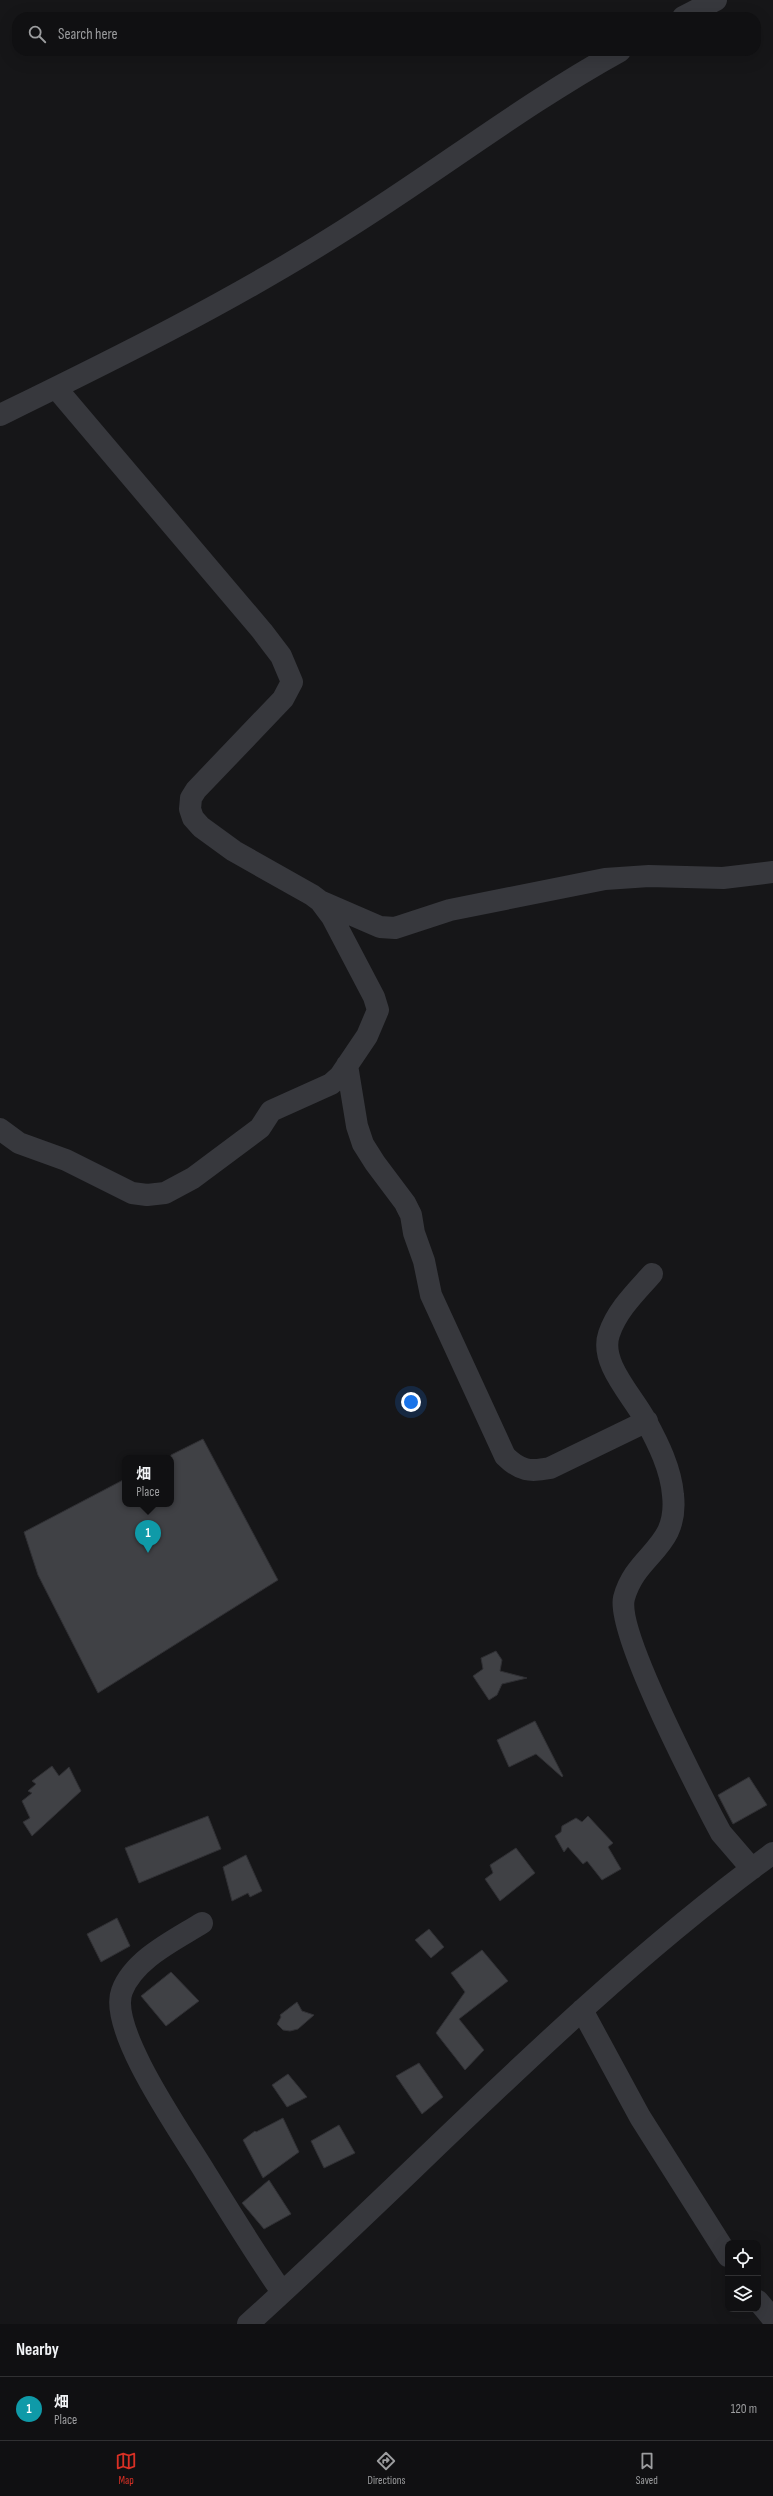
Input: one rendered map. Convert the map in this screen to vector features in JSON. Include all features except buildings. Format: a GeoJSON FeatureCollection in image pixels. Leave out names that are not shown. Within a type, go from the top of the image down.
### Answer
{"type":"FeatureCollection","features":[{"type":"Feature","properties":{"kind":"street"},"geometry":{"type":"LineString","coordinates":[[692,12],[716,0]]}},
{"type":"Feature","properties":{"kind":"street"},"geometry":{"type":"LineString","coordinates":[[0,415],[161,334],[316,248],[438,169],[551,92],[612,56]]}},
{"type":"Feature","properties":{"kind":"street"},"geometry":{"type":"LineString","coordinates":[[56,388],[262,631],[288,669],[292,682],[283,699],[196,790],[191,798],[190,808],[193,818],[211,835],[320,901],[380,927],[395,928],[450,910],[605,878],[649,876],[724,878],[773,872]]}},
{"type":"Feature","properties":{"kind":"street"},"geometry":{"type":"LineString","coordinates":[[0,1129],[19,1143],[66,1160],[132,1193],[147,1195],[166,1193],[194,1178],[260,1128],[270,1111],[331,1084],[340,1076],[367,1036],[378,1010],[368,984],[332,917],[320,901]]}},
{"type":"Feature","properties":{"kind":"street"},"geometry":{"type":"LineString","coordinates":[[347,1065],[357,1126],[363,1144],[374,1163],[405,1203],[411,1215],[414,1233],[424,1261],[431,1295],[505,1456],[522,1470],[534,1471],[550,1468],[647,1421]]}},
{"type":"Feature","properties":{"kind":"street"},"geometry":{"type":"LineString","coordinates":[[652,1274],[617,1318],[609,1334],[607,1348],[618,1376],[647,1421],[670,1474],[675,1507],[670,1532],[664,1542],[640,1566],[626,1591],[624,1600],[626,1622],[646,1678],[713,1818],[721,1833],[752,1869]]}},
{"type":"Feature","properties":{"kind":"street"},"geometry":{"type":"LineString","coordinates":[[248,2324],[582,2010],[773,1853]]}},
{"type":"Feature","properties":{"kind":"street"},"geometry":{"type":"LineString","coordinates":[[202,1923],[146,1960],[131,1976],[122,1991],[120,2000],[122,2017],[130,2042],[153,2087],[282,2292]]}},
{"type":"Feature","properties":{"kind":"street"},"geometry":{"type":"LineString","coordinates":[[582,2010],[640,2117],[725,2251]]}},
{"type":"Feature","properties":{"kind":"street"},"geometry":{"type":"LineString","coordinates":[[761,2305],[773,2319]]}},
{"type":"Feature","properties":{"kind":"place","name":"畑"},"geometry":{"type":"Point","coordinates":[148,1553]}}]}
